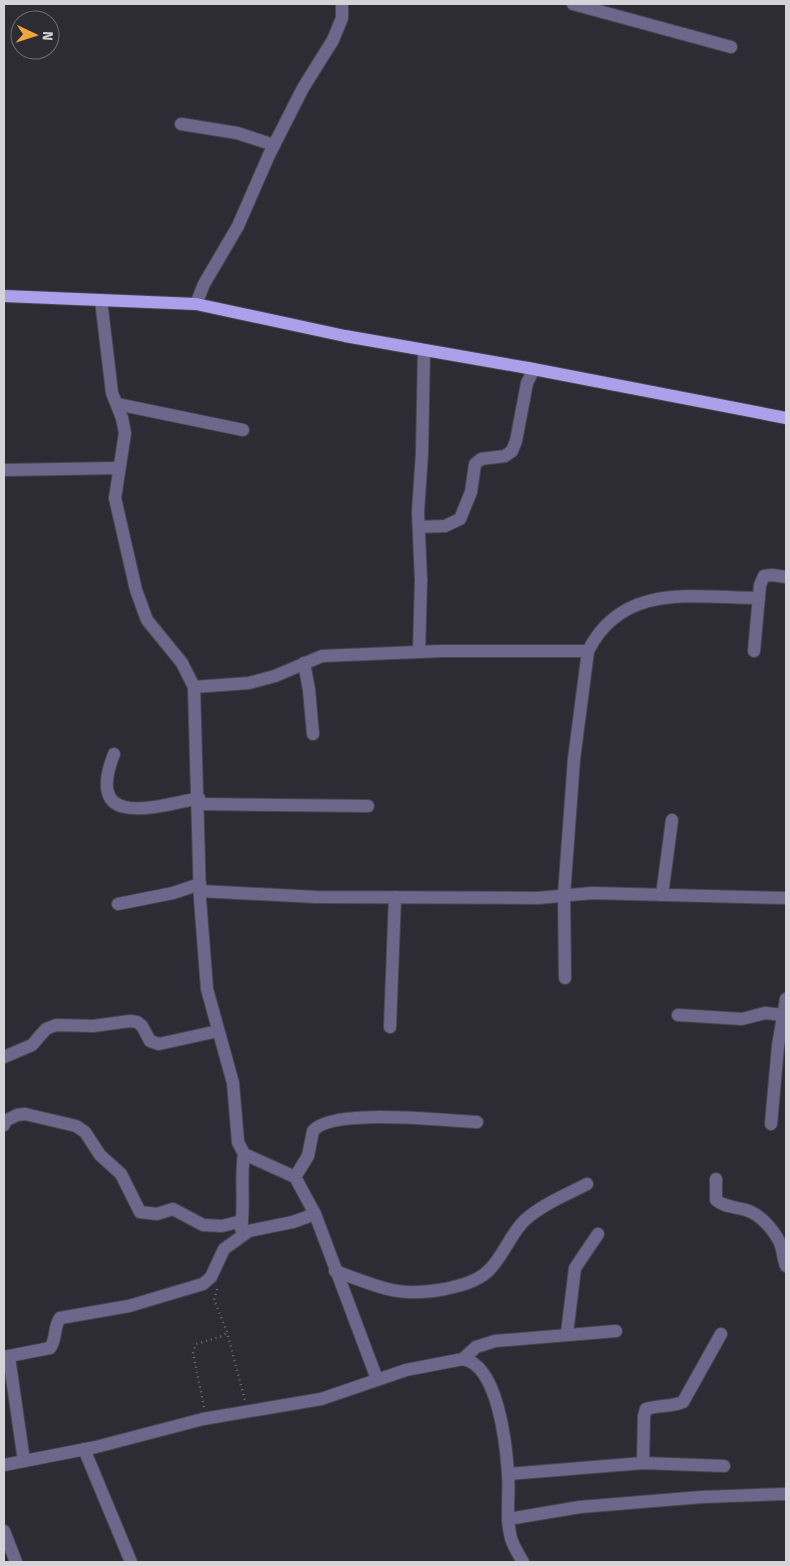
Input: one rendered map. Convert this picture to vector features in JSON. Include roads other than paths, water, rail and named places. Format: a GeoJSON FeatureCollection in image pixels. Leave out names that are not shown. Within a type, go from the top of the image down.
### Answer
{"type":"FeatureCollection","features":[{"type":"Feature","properties":{"kind":"main road"},"geometry":{"type":"LineString","coordinates":[[4,296],[196,304],[345,336],[534,369],[786,418]]}},
{"type":"Feature","properties":{"kind":"street"},"geometry":{"type":"LineString","coordinates":[[196,304],[204,284],[238,226],[274,145],[303,88],[333,40],[342,18],[342,4]]}},
{"type":"Feature","properties":{"kind":"street"},"geometry":{"type":"LineString","coordinates":[[573,4],[731,47]]}},
{"type":"Feature","properties":{"kind":"street"},"geometry":{"type":"LineString","coordinates":[[181,124],[251,136],[274,145]]}},
{"type":"Feature","properties":{"kind":"street"},"geometry":{"type":"LineString","coordinates":[[101,300],[112,393],[125,433],[125,446],[118,468],[117,505],[140,605],[147,620],[182,663],[194,687],[200,887],[207,989],[235,1093],[238,1142],[244,1154],[241,1176],[242,1222],[238,1238]]}},
{"type":"Feature","properties":{"kind":"street"},"geometry":{"type":"LineString","coordinates":[[420,652],[419,527],[424,350]]}},
{"type":"Feature","properties":{"kind":"street"},"geometry":{"type":"LineString","coordinates":[[419,527],[445,526],[460,519],[471,492],[475,464],[481,459],[506,456],[512,451],[516,441],[527,383],[534,369]]}},
{"type":"Feature","properties":{"kind":"street"},"geometry":{"type":"LineString","coordinates":[[117,404],[243,430]]}},
{"type":"Feature","properties":{"kind":"street"},"geometry":{"type":"LineString","coordinates":[[4,470],[118,468]]}},
{"type":"Feature","properties":{"kind":"street"},"geometry":{"type":"LineString","coordinates":[[754,651],[760,585],[764,576],[786,577]]}},
{"type":"Feature","properties":{"kind":"street"},"geometry":{"type":"LineString","coordinates":[[565,978],[564,895],[574,759],[588,651],[594,639],[620,613],[661,597],[759,598]]}},
{"type":"Feature","properties":{"kind":"street"},"geometry":{"type":"LineString","coordinates":[[194,687],[249,683],[275,676],[322,656],[420,652],[588,651]]}},
{"type":"Feature","properties":{"kind":"street"},"geometry":{"type":"LineString","coordinates":[[304,663],[310,690],[313,734]]}},
{"type":"Feature","properties":{"kind":"street"},"geometry":{"type":"LineString","coordinates":[[114,754],[106,774],[106,786],[109,797],[114,805],[124,809],[148,809],[198,801],[368,806]]}},
{"type":"Feature","properties":{"kind":"street"},"geometry":{"type":"LineString","coordinates":[[662,895],[672,820]]}},
{"type":"Feature","properties":{"kind":"street"},"geometry":{"type":"LineString","coordinates":[[118,904],[200,887],[316,897],[538,898],[564,895],[662,895],[786,898]]}},
{"type":"Feature","properties":{"kind":"street"},"geometry":{"type":"LineString","coordinates":[[390,1027],[395,897]]}},
{"type":"Feature","properties":{"kind":"street"},"geometry":{"type":"LineString","coordinates":[[771,1124],[786,999]]}},
{"type":"Feature","properties":{"kind":"street"},"geometry":{"type":"LineString","coordinates":[[678,1015],[742,1019],[765,1012],[783,1014]]}},
{"type":"Feature","properties":{"kind":"street"},"geometry":{"type":"LineString","coordinates":[[4,1057],[32,1045],[46,1029],[56,1025],[93,1026],[137,1022],[142,1026],[150,1041],[159,1044],[218,1031]]}},
{"type":"Feature","properties":{"kind":"street"},"geometry":{"type":"LineString","coordinates":[[4,1125],[5,1121],[16,1115],[25,1114],[76,1126],[85,1132],[100,1155],[121,1174],[140,1212],[157,1214],[174,1209],[203,1225],[213,1226],[242,1222]]}},
{"type":"Feature","properties":{"kind":"street"},"geometry":{"type":"LineString","coordinates":[[295,1178],[308,1156],[313,1131],[324,1123],[340,1120],[391,1117],[477,1122]]}},
{"type":"Feature","properties":{"kind":"street"},"geometry":{"type":"LineString","coordinates":[[244,1154],[295,1178],[315,1214],[377,1380]]}},
{"type":"Feature","properties":{"kind":"street"},"geometry":{"type":"LineString","coordinates":[[716,1179],[716,1200],[755,1214],[760,1218],[774,1234],[780,1245],[786,1266]]}},
{"type":"Feature","properties":{"kind":"street"},"geometry":{"type":"LineString","coordinates":[[336,1271],[400,1293],[417,1294],[454,1288],[477,1280],[487,1272],[524,1222],[544,1206],[587,1184]]}},
{"type":"Feature","properties":{"kind":"street"},"geometry":{"type":"LineString","coordinates":[[24,1461],[6,1357],[50,1348],[54,1343],[55,1329],[60,1318],[129,1306],[202,1284],[211,1277],[224,1250],[249,1231],[294,1222],[315,1214]]}},
{"type":"Feature","properties":{"kind":"street"},"geometry":{"type":"LineString","coordinates":[[567,1334],[575,1268],[598,1234]]}},
{"type":"Feature","properties":{"kind":"street"},"geometry":{"type":"LineString","coordinates":[[463,1358],[476,1346],[495,1341],[616,1331]]}},
{"type":"Feature","properties":{"kind":"street"},"geometry":{"type":"LineString","coordinates":[[643,1463],[644,1416],[646,1409],[655,1406],[674,1406],[684,1402],[721,1334]]}},
{"type":"Feature","properties":{"kind":"street"},"geometry":{"type":"LineString","coordinates":[[4,1465],[84,1449],[202,1419],[321,1399],[406,1370],[463,1358],[479,1366],[497,1403],[508,1474],[508,1519],[511,1540],[523,1562]]}},
{"type":"Feature","properties":{"kind":"street"},"geometry":{"type":"LineString","coordinates":[[84,1449],[131,1562]]}},
{"type":"Feature","properties":{"kind":"street"},"geometry":{"type":"LineString","coordinates":[[508,1474],[643,1463],[724,1466]]}},
{"type":"Feature","properties":{"kind":"street"},"geometry":{"type":"LineString","coordinates":[[508,1519],[580,1506],[702,1497],[786,1494]]}},
{"type":"Feature","properties":{"kind":"street"},"geometry":{"type":"LineString","coordinates":[[4,1531],[16,1562]]}}]}
